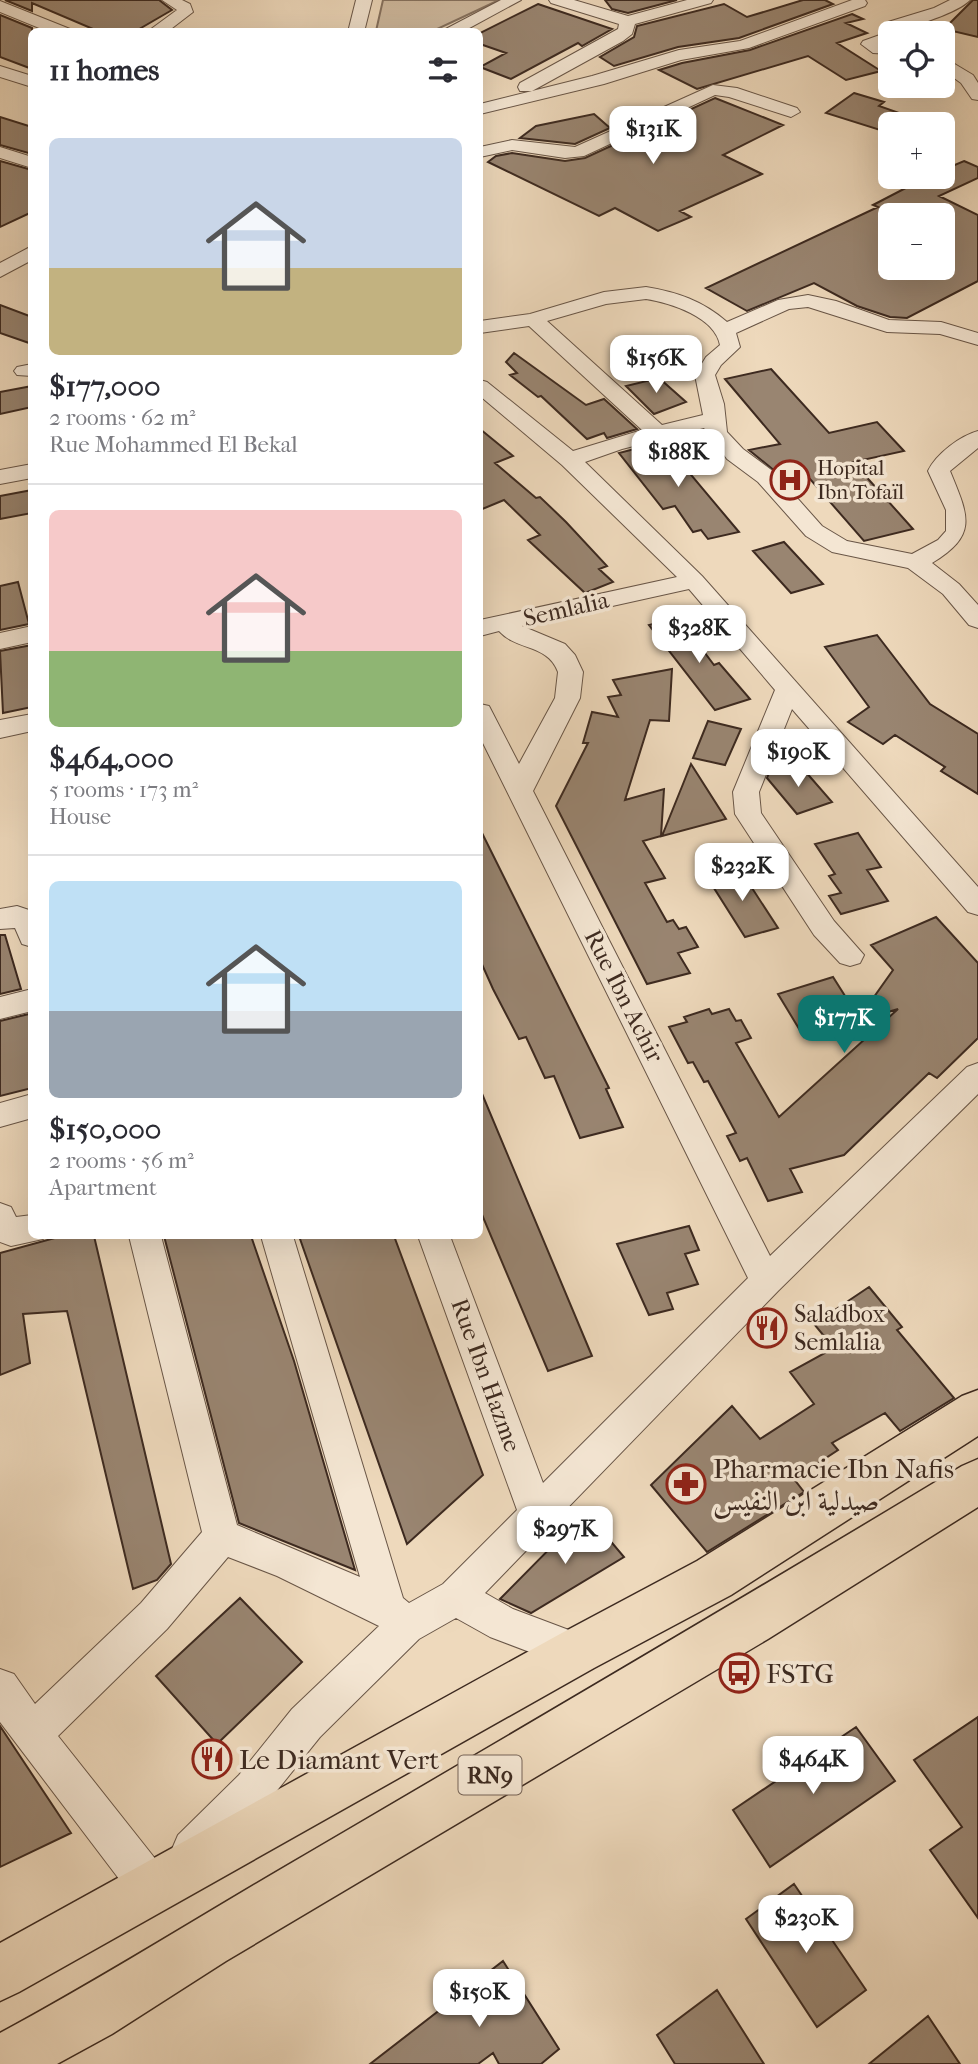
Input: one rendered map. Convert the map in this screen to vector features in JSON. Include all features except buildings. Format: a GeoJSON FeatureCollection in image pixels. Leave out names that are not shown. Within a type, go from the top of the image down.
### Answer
{"type":"FeatureCollection","features":[{"type":"Feature","properties":{"kind":"main road","name":"RN9"},"geometry":{"type":"LineString","coordinates":[[0,1973],[577,1651],[714,1578],[978,1411]]}},
{"type":"Feature","properties":{"kind":"main road","name":"RN9"},"geometry":{"type":"LineString","coordinates":[[0,2064],[92,2014],[207,1942],[751,1622],[978,1481]]}},
{"type":"Feature","properties":{"kind":"street"},"geometry":{"type":"LineString","coordinates":[[161,28],[185,12],[184,6],[170,0]]}},
{"type":"Feature","properties":{"kind":"street"},"geometry":{"type":"LineString","coordinates":[[357,28],[363,0]]}},
{"type":"Feature","properties":{"kind":"street"},"geometry":{"type":"LineString","coordinates":[[456,28],[513,0]]}},
{"type":"Feature","properties":{"kind":"street"},"geometry":{"type":"LineString","coordinates":[[556,0],[625,27],[663,59]]}},
{"type":"Feature","properties":{"kind":"street"},"geometry":{"type":"LineString","coordinates":[[498,103],[625,27],[702,0]]}},
{"type":"Feature","properties":{"kind":"street"},"geometry":{"type":"LineString","coordinates":[[890,21],[940,11],[962,0]]}},
{"type":"Feature","properties":{"kind":"street"},"geometry":{"type":"LineString","coordinates":[[0,6],[54,28]]}},
{"type":"Feature","properties":{"kind":"street"},"geometry":{"type":"LineString","coordinates":[[483,108],[598,80],[663,59],[878,23]]}},
{"type":"Feature","properties":{"kind":"street"},"geometry":{"type":"LineString","coordinates":[[878,32],[869,44],[878,49]]}},
{"type":"Feature","properties":{"kind":"street"},"geometry":{"type":"LineString","coordinates":[[955,69],[972,78],[978,94]]}},
{"type":"Feature","properties":{"kind":"street"},"geometry":{"type":"LineString","coordinates":[[0,71],[28,81]]}},
{"type":"Feature","properties":{"kind":"street"},"geometry":{"type":"LineString","coordinates":[[483,151],[512,145],[565,153],[578,152],[713,90],[732,92],[791,112]]}},
{"type":"Feature","properties":{"kind":"street"},"geometry":{"type":"LineString","coordinates":[[0,152],[28,162]]}},
{"type":"Feature","properties":{"kind":"street"},"geometry":{"type":"LineString","coordinates":[[0,271],[28,254]]}},
{"type":"Feature","properties":{"kind":"street"},"geometry":{"type":"LineString","coordinates":[[483,327],[533,319],[633,292],[680,299],[700,310],[725,330],[730,347],[713,361],[705,375],[713,404],[715,429],[736,454],[766,477],[814,531],[840,547],[915,562],[951,589],[978,620]]}},
{"type":"Feature","properties":{"kind":"street"},"geometry":{"type":"LineString","coordinates":[[725,330],[785,304],[808,302],[829,305],[887,326],[941,328],[978,339]]}},
{"type":"Feature","properties":{"kind":"street"},"geometry":{"type":"LineString","coordinates":[[533,319],[656,432]]}},
{"type":"Feature","properties":{"kind":"street"},"geometry":{"type":"LineString","coordinates":[[483,336],[504,325]]}},
{"type":"Feature","properties":{"kind":"street"},"geometry":{"type":"LineString","coordinates":[[483,388],[570,460],[649,534],[789,687],[978,905]]}},
{"type":"Feature","properties":{"kind":"street"},"geometry":{"type":"LineString","coordinates":[[570,460],[656,432],[713,419]]}},
{"type":"Feature","properties":{"kind":"street"},"geometry":{"type":"LineString","coordinates":[[915,562],[949,546],[958,534],[958,509],[939,471],[943,463],[978,438]]}},
{"type":"Feature","properties":{"kind":"street"},"geometry":{"type":"LineString","coordinates":[[0,477],[28,472]]}},
{"type":"Feature","properties":{"kind":"street","name":"Semlalia"},"geometry":{"type":"LineString","coordinates":[[483,628],[513,631],[694,581]]}},
{"type":"Feature","properties":{"kind":"street"},"geometry":{"type":"LineString","coordinates":[[483,646],[513,631],[556,650],[565,658],[571,681],[567,703],[542,744],[520,790]]}},
{"type":"Feature","properties":{"kind":"street"},"geometry":{"type":"LineString","coordinates":[[0,641],[28,635]]}},
{"type":"Feature","properties":{"kind":"street"},"geometry":{"type":"LineString","coordinates":[[789,687],[746,792],[748,814],[824,928],[850,955]]}},
{"type":"Feature","properties":{"kind":"street","name":"Rue Ibn Achir"},"geometry":{"type":"LineString","coordinates":[[483,718],[766,1281]]}},
{"type":"Feature","properties":{"kind":"street"},"geometry":{"type":"LineString","coordinates":[[0,729],[28,723]]}},
{"type":"Feature","properties":{"kind":"street"},"geometry":{"type":"LineString","coordinates":[[0,919],[23,918],[28,922]]}},
{"type":"Feature","properties":{"kind":"street"},"geometry":{"type":"LineString","coordinates":[[0,1008],[28,1001]]}},
{"type":"Feature","properties":{"kind":"street"},"geometry":{"type":"LineString","coordinates":[[0,1688],[32,1734],[153,1889],[253,1789],[397,1618],[456,1597],[766,1281],[978,1075]]}},
{"type":"Feature","properties":{"kind":"street"},"geometry":{"type":"LineString","coordinates":[[0,1115],[28,1107]]}},
{"type":"Feature","properties":{"kind":"street"},"geometry":{"type":"LineString","coordinates":[[0,1217],[3,1229],[28,1229]]}},
{"type":"Feature","properties":{"kind":"street"},"geometry":{"type":"LineString","coordinates":[[146,1239],[222,1537]]}},
{"type":"Feature","properties":{"kind":"street"},"geometry":{"type":"LineString","coordinates":[[278,1239],[397,1618]]}},
{"type":"Feature","properties":{"kind":"street","name":"Rue Ibn Hazme"},"geometry":{"type":"LineString","coordinates":[[435,1239],[537,1515]]}},
{"type":"Feature","properties":{"kind":"street"},"geometry":{"type":"LineString","coordinates":[[222,1537],[289,1563],[397,1618]]}},
{"type":"Feature","properties":{"kind":"street"},"geometry":{"type":"LineString","coordinates":[[32,1734],[154,1616],[222,1537]]}},
{"type":"Feature","properties":{"kind":"street"},"geometry":{"type":"LineString","coordinates":[[456,1597],[503,1624],[577,1651]]}},
{"type":"Feature","properties":{"kind":"shaded area"},"geometry":{"type":"Polygon","coordinates":[[[383,0],[499,0],[439,28],[377,28],[383,0]]]}},
{"type":"Feature","properties":{"kind":"place","name":"Hopital Ibn Tofaïl"},"geometry":{"type":"Point","coordinates":[790,480]}},
{"type":"Feature","properties":{"kind":"place","name":"Saladbox Semlalia"},"geometry":{"type":"Point","coordinates":[767,1328]}},
{"type":"Feature","properties":{"kind":"place","name":"Pharmacie Ibn Nafis صيدلية ابن النفيس"},"geometry":{"type":"Point","coordinates":[686,1484]}},
{"type":"Feature","properties":{"kind":"place","name":"FSTG"},"geometry":{"type":"Point","coordinates":[739,1673]}},
{"type":"Feature","properties":{"kind":"place","name":"Le Diamant Vert"},"geometry":{"type":"Point","coordinates":[212,1759]}}]}
